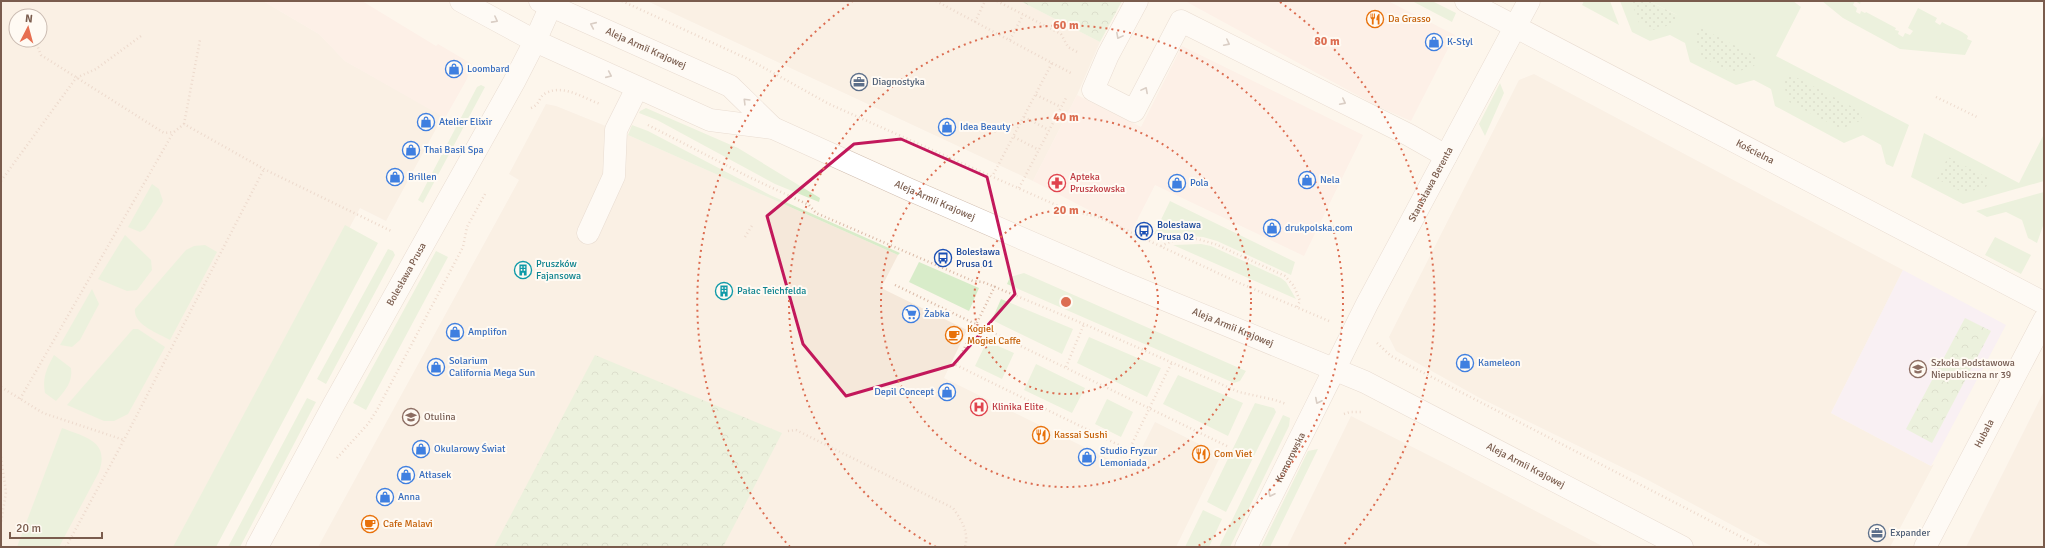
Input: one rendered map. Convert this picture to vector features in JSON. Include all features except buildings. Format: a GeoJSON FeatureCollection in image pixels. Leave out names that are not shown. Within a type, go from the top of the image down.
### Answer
{"type":"FeatureCollection","features":[{"type":"Feature","properties":{"kind":"street","name":"Aleja Armii Krajowej"},"geometry":{"type":"LineString","coordinates":[[461,1],[535,41],[710,120],[773,128],[908,190],[1122,282],[1374,386],[1682,547]]}},
{"type":"Feature","properties":{"kind":"street"},"geometry":{"type":"LineString","coordinates":[[1137,1],[1108,55],[1093,90],[1134,111],[1181,20],[1409,135],[1446,156]]}},
{"type":"Feature","properties":{"kind":"street","name":"Kościelna"},"geometry":{"type":"LineString","coordinates":[[1466,1],[2044,303]]}},
{"type":"Feature","properties":{"kind":"street","name":"Stanisława Berenta"},"geometry":{"type":"LineString","coordinates":[[1335,369],[1529,1]]}},
{"type":"Feature","properties":{"kind":"street","name":"Aleja Armii Krajowej"},"geometry":{"type":"LineString","coordinates":[[548,3],[730,86],[773,128]]}},
{"type":"Feature","properties":{"kind":"street","name":"Bolesława Prusa"},"geometry":{"type":"LineString","coordinates":[[257,547],[334,404],[535,41],[548,3]]}},
{"type":"Feature","properties":{"kind":"street"},"geometry":{"type":"LineString","coordinates":[[588,233],[614,176],[616,130],[637,88]]}},
{"type":"Feature","properties":{"kind":"street","name":"Hubala"},"geometry":{"type":"LineString","coordinates":[[1925,547],[2044,320]]}},
{"type":"Feature","properties":{"kind":"street","name":"Komorowska"},"geometry":{"type":"LineString","coordinates":[[1246,547],[1335,369]]}},
{"type":"Feature","properties":{"kind":"path"},"geometry":{"type":"LineString","coordinates":[[622,1],[750,60],[829,104],[993,175],[1065,209],[1098,217],[1237,282],[1335,324]]}},
{"type":"Feature","properties":{"kind":"path"},"geometry":{"type":"LineString","coordinates":[[936,1],[1077,76]]}},
{"type":"Feature","properties":{"kind":"path"},"geometry":{"type":"LineString","coordinates":[[975,22],[986,1]]}},
{"type":"Feature","properties":{"kind":"path"},"geometry":{"type":"LineString","coordinates":[[997,1],[1061,34],[1068,47],[1080,54]]}},
{"type":"Feature","properties":{"kind":"path"},"geometry":{"type":"LineString","coordinates":[[1010,40],[1023,15]]}},
{"type":"Feature","properties":{"kind":"path"},"geometry":{"type":"LineString","coordinates":[[1,181],[76,78],[96,69],[141,36]]}},
{"type":"Feature","properties":{"kind":"path"},"geometry":{"type":"LineString","coordinates":[[20,399],[174,132],[184,124],[200,40]]}},
{"type":"Feature","properties":{"kind":"path"},"geometry":{"type":"LineString","coordinates":[[38,48],[41,55],[164,133],[174,132]]}},
{"type":"Feature","properties":{"kind":"path"},"geometry":{"type":"LineString","coordinates":[[993,175],[1052,63]]}},
{"type":"Feature","properties":{"kind":"path"},"geometry":{"type":"LineString","coordinates":[[537,106],[544,94],[562,90],[625,114],[809,206],[816,213],[973,281],[984,282],[995,286],[1239,392],[1275,400],[1289,406]]}},
{"type":"Feature","properties":{"kind":"path"},"geometry":{"type":"LineString","coordinates":[[1036,94],[1060,108]]}},
{"type":"Feature","properties":{"kind":"path"},"geometry":{"type":"LineString","coordinates":[[1019,188],[1067,95]]}},
{"type":"Feature","properties":{"kind":"path"},"geometry":{"type":"LineString","coordinates":[[1936,97],[1978,118]]}},
{"type":"Feature","properties":{"kind":"path"},"geometry":{"type":"LineString","coordinates":[[1024,117],[1049,130]]}},
{"type":"Feature","properties":{"kind":"path"},"geometry":{"type":"LineString","coordinates":[[184,124],[264,169],[391,231]]}},
{"type":"Feature","properties":{"kind":"path"},"geometry":{"type":"LineString","coordinates":[[1014,137],[1039,150]]}},
{"type":"Feature","properties":{"kind":"path"},"geometry":{"type":"LineString","coordinates":[[66,547],[124,440],[264,169]]}},
{"type":"Feature","properties":{"kind":"path"},"geometry":{"type":"LineString","coordinates":[[745,237],[753,224]]}},
{"type":"Feature","properties":{"kind":"path"},"geometry":{"type":"LineString","coordinates":[[1161,246],[1172,241],[1197,240],[1215,244],[1290,280],[1300,301],[1297,307]]}},
{"type":"Feature","properties":{"kind":"path"},"geometry":{"type":"LineString","coordinates":[[347,448],[368,424],[463,247]]}},
{"type":"Feature","properties":{"kind":"path"},"geometry":{"type":"LineString","coordinates":[[895,285],[1229,447]]}},
{"type":"Feature","properties":{"kind":"path"},"geometry":{"type":"LineString","coordinates":[[995,286],[956,365],[1129,450],[1172,362]]}},
{"type":"Feature","properties":{"kind":"path"},"geometry":{"type":"LineString","coordinates":[[1066,367],[1084,324]]}},
{"type":"Feature","properties":{"kind":"path"},"geometry":{"type":"LineString","coordinates":[[1375,342],[1391,356],[1761,547]]}},
{"type":"Feature","properties":{"kind":"path"},"geometry":{"type":"LineString","coordinates":[[1,388],[43,414],[124,440]]}},
{"type":"Feature","properties":{"kind":"path"},"geometry":{"type":"LineString","coordinates":[[1341,418],[1348,412],[1365,413]]}},
{"type":"Feature","properties":{"kind":"path"},"geometry":{"type":"LineString","coordinates":[[788,431],[796,430],[953,508],[961,520],[967,538],[965,547]]}},
{"type":"Feature","properties":{"kind":"path"},"geometry":{"type":"LineString","coordinates":[[1,457],[6,492],[1,523]]}},
{"type":"Feature","properties":{"kind":"highlighted area"},"geometry":{"type":"Polygon","coordinates":[[[901,139],[987,177],[1015,294],[953,365],[846,396],[803,344],[767,216],[854,144],[901,139]]]}},
{"type":"Feature","properties":{"kind":"shaded area"},"geometry":{"type":"Polygon","coordinates":[[[1,1],[263,1],[319,34],[345,61],[443,116],[386,221],[360,208],[179,547],[1,547],[1,1]]]}},
{"type":"Feature","properties":{"kind":"shaded area"},"geometry":{"type":"Polygon","coordinates":[[[263,1],[362,1],[436,46],[438,44],[472,64],[467,79],[445,118],[345,61],[319,34],[263,1]]]}},
{"type":"Feature","properties":{"kind":"shaded area"},"geometry":{"type":"Polygon","coordinates":[[[647,1],[1020,1],[1100,42],[1077,95],[1033,181],[647,1]]]}},
{"type":"Feature","properties":{"kind":"shaded area"},"geometry":{"type":"Polygon","coordinates":[[[1185,1],[1388,1],[1455,35],[1411,121],[1377,106],[1185,1]]]}},
{"type":"Feature","properties":{"kind":"shaded area"},"geometry":{"type":"Polygon","coordinates":[[[1182,46],[1363,135],[1304,256],[1155,185],[1131,232],[1033,181],[1077,95],[1141,127],[1182,46]]]}},
{"type":"Feature","properties":{"kind":"shaded area"},"geometry":{"type":"Polygon","coordinates":[[[1534,74],[1903,270],[1831,413],[1931,466],[1934,464],[1890,547],[1773,547],[1646,479],[1478,397],[1396,351],[1389,337],[1519,80],[1534,74]]]}},
{"type":"Feature","properties":{"kind":"shaded area"},"geometry":{"type":"Polygon","coordinates":[[[546,104],[556,106],[628,135],[898,255],[881,288],[967,330],[944,378],[1131,470],[1155,422],[1221,455],[1176,547],[318,547],[519,180],[509,174],[546,104]]]}},
{"type":"Feature","properties":{"kind":"shaded area","name":"Szkoła Podstawowa Niepubliczna nr 39"},"geometry":{"type":"Polygon","coordinates":[[[1903,270],[2006,325],[1931,466],[1831,413],[1903,270]]]}},
{"type":"Feature","properties":{"kind":"shaded area"},"geometry":{"type":"Polygon","coordinates":[[[2044,391],[2044,547],[1966,547],[2044,391]]]}},
{"type":"Feature","properties":{"kind":"shaded area"},"geometry":{"type":"Polygon","coordinates":[[[1351,416],[1450,466],[1604,547],[1287,547],[1351,416]]]}},
{"type":"Feature","properties":{"kind":"green space"},"geometry":{"type":"Polygon","coordinates":[[[1020,1],[1122,1],[1100,42],[1020,1]]]}},
{"type":"Feature","properties":{"kind":"green space"},"geometry":{"type":"Polygon","coordinates":[[[1412,1],[1432,1],[1456,13],[1452,22],[1412,1]]]}},
{"type":"Feature","properties":{"kind":"green space"},"geometry":{"type":"Polygon","coordinates":[[[1584,1],[1610,1],[1619,25],[1582,5],[1584,1]]]}},
{"type":"Feature","properties":{"kind":"green space"},"geometry":{"type":"Polygon","coordinates":[[[1620,1],[1634,1],[1632,4],[1677,15],[1649,1],[1793,1],[1801,7],[1776,56],[1909,125],[1893,167],[1886,164],[1881,145],[1863,135],[1844,143],[1775,106],[1771,89],[1754,80],[1736,85],[1690,62],[1685,43],[1670,35],[1650,41],[1632,32],[1620,1]]]}},
{"type":"Feature","properties":{"kind":"green space"},"geometry":{"type":"Polygon","coordinates":[[[1634,1],[1649,1],[1677,15],[1673,24],[1653,30],[1639,23],[1632,3],[1634,1]]]}},
{"type":"Feature","properties":{"kind":"green space"},"geometry":{"type":"Polygon","coordinates":[[[1822,1],[1855,1],[1853,5],[1857,8],[1856,12],[1860,14],[1861,11],[1866,12],[1896,28],[1895,30],[1899,31],[1898,34],[1903,37],[1905,33],[1910,35],[1913,31],[1908,28],[1918,8],[1937,18],[1935,22],[1940,25],[1942,22],[1959,30],[1968,36],[1967,39],[1972,41],[1965,55],[1900,49],[1843,18],[1822,1]]]}},
{"type":"Feature","properties":{"kind":"green space"},"geometry":{"type":"Polygon","coordinates":[[[1699,27],[1759,58],[1754,66],[1734,73],[1701,57],[1695,36],[1699,27]]]}},
{"type":"Feature","properties":{"kind":"green space"},"geometry":{"type":"Polygon","coordinates":[[[1788,73],[1864,113],[1860,121],[1841,129],[1789,102],[1783,83],[1788,73]]]}},
{"type":"Feature","properties":{"kind":"green space"},"geometry":{"type":"Polygon","coordinates":[[[1500,83],[1504,93],[1485,136],[1479,124],[1500,83]]]}},
{"type":"Feature","properties":{"kind":"green space"},"geometry":{"type":"Polygon","coordinates":[[[481,85],[485,87],[423,203],[418,200],[477,87],[481,85]]]}},
{"type":"Feature","properties":{"kind":"green space"},"geometry":{"type":"Polygon","coordinates":[[[646,108],[738,148],[820,198],[819,202],[775,184],[657,120],[639,113],[646,108]]]}},
{"type":"Feature","properties":{"kind":"green space"},"geometry":{"type":"Polygon","coordinates":[[[632,125],[648,131],[770,195],[900,253],[898,255],[628,135],[632,125]]]}},
{"type":"Feature","properties":{"kind":"green space"},"geometry":{"type":"Polygon","coordinates":[[[1924,133],[2019,183],[2044,134],[2044,181],[1963,204],[1911,177],[1924,133]]]}},
{"type":"Feature","properties":{"kind":"green space"},"geometry":{"type":"Polygon","coordinates":[[[1948,157],[1990,179],[1986,187],[1964,193],[1937,179],[1948,157]]]}},
{"type":"Feature","properties":{"kind":"green space"},"geometry":{"type":"Polygon","coordinates":[[[152,184],[159,189],[163,201],[145,229],[140,232],[128,227],[152,184]]]}},
{"type":"Feature","properties":{"kind":"green space"},"geometry":{"type":"Polygon","coordinates":[[[2044,192],[2044,223],[2037,243],[2028,238],[2022,220],[2006,212],[1987,217],[1976,211],[2044,192]]]}},
{"type":"Feature","properties":{"kind":"green space"},"geometry":{"type":"Polygon","coordinates":[[[1170,201],[1295,262],[1291,275],[1217,241],[1203,237],[1154,234],[1170,201]]]}},
{"type":"Feature","properties":{"kind":"green space"},"geometry":{"type":"Polygon","coordinates":[[[345,225],[378,243],[216,547],[173,547],[345,225]]]}},
{"type":"Feature","properties":{"kind":"green space"},"geometry":{"type":"Polygon","coordinates":[[[125,235],[151,260],[152,270],[137,290],[127,291],[98,279],[125,235]]]}},
{"type":"Feature","properties":{"kind":"green space"},"geometry":{"type":"Polygon","coordinates":[[[1995,237],[2031,255],[2021,274],[1985,255],[1995,237]]]}},
{"type":"Feature","properties":{"kind":"green space"},"geometry":{"type":"Polygon","coordinates":[[[1201,244],[1211,246],[1281,278],[1286,282],[1296,299],[1173,245],[1201,244]]]}},
{"type":"Feature","properties":{"kind":"green space"},"geometry":{"type":"Polygon","coordinates":[[[205,245],[217,252],[170,340],[147,328],[138,320],[135,315],[135,309],[186,250],[194,246],[205,245]]]}},
{"type":"Feature","properties":{"kind":"green space"},"geometry":{"type":"Polygon","coordinates":[[[388,249],[393,251],[395,255],[326,384],[317,379],[388,249]]]}},
{"type":"Feature","properties":{"kind":"green space"},"geometry":{"type":"Polygon","coordinates":[[[436,251],[448,257],[366,410],[353,403],[436,251]]]}},
{"type":"Feature","properties":{"kind":"green space"},"geometry":{"type":"Polygon","coordinates":[[[919,262],[979,288],[969,311],[909,282],[919,262]]]}},
{"type":"Feature","properties":{"kind":"green space"},"geometry":{"type":"Polygon","coordinates":[[[1024,273],[1246,371],[1240,381],[1234,383],[1007,284],[1010,277],[1024,273]]]}},
{"type":"Feature","properties":{"kind":"green space"},"geometry":{"type":"Polygon","coordinates":[[[92,289],[99,304],[80,340],[72,347],[60,345],[92,289]]]}},
{"type":"Feature","properties":{"kind":"green space"},"geometry":{"type":"Polygon","coordinates":[[[1001,299],[1073,329],[1062,354],[992,320],[1001,299]]]}},
{"type":"Feature","properties":{"kind":"green space"},"geometry":{"type":"Polygon","coordinates":[[[1965,318],[1991,331],[1932,443],[1906,429],[1965,318]]]}},
{"type":"Feature","properties":{"kind":"green space"},"geometry":{"type":"Polygon","coordinates":[[[133,329],[138,329],[165,347],[128,414],[114,421],[104,421],[67,405],[133,329]]]}},
{"type":"Feature","properties":{"kind":"green space"},"geometry":{"type":"Polygon","coordinates":[[[1089,337],[1161,368],[1147,397],[1077,363],[1089,337]]]}},
{"type":"Feature","properties":{"kind":"green space"},"geometry":{"type":"Polygon","coordinates":[[[987,341],[1014,353],[1002,379],[975,366],[987,341]]]}},
{"type":"Feature","properties":{"kind":"green space"},"geometry":{"type":"Polygon","coordinates":[[[54,355],[71,368],[70,382],[56,401],[45,393],[44,387],[46,373],[54,355]]]}},
{"type":"Feature","properties":{"kind":"green space"},"geometry":{"type":"Polygon","coordinates":[[[595,355],[782,433],[723,547],[494,547],[595,355]]]}},
{"type":"Feature","properties":{"kind":"green space"},"geometry":{"type":"Polygon","coordinates":[[[1036,364],[1085,388],[1072,413],[1024,390],[1036,364]]]}},
{"type":"Feature","properties":{"kind":"green space"},"geometry":{"type":"Polygon","coordinates":[[[1178,375],[1243,403],[1228,436],[1163,404],[1178,375]]]}},
{"type":"Feature","properties":{"kind":"green space"},"geometry":{"type":"Polygon","coordinates":[[[307,398],[316,402],[240,547],[228,547],[307,398]]]}},
{"type":"Feature","properties":{"kind":"green space"},"geometry":{"type":"Polygon","coordinates":[[[1107,399],[1133,412],[1121,437],[1095,424],[1107,399]]]}},
{"type":"Feature","properties":{"kind":"green space"},"geometry":{"type":"Polygon","coordinates":[[[1255,403],[1274,408],[1276,412],[1226,512],[1207,502],[1255,403]]]}},
{"type":"Feature","properties":{"kind":"green space"},"geometry":{"type":"Polygon","coordinates":[[[1283,415],[1290,418],[1289,426],[1230,547],[1219,547],[1283,415]]]}},
{"type":"Feature","properties":{"kind":"green space"},"geometry":{"type":"Polygon","coordinates":[[[62,428],[87,438],[98,447],[101,453],[102,462],[99,472],[59,547],[17,547],[62,428]]]}},
{"type":"Feature","properties":{"kind":"green space"},"geometry":{"type":"Polygon","coordinates":[[[1318,449],[1270,547],[1261,547],[1308,451],[1318,449]]]}},
{"type":"Feature","properties":{"kind":"green space"},"geometry":{"type":"Polygon","coordinates":[[[1203,510],[1222,519],[1209,547],[1185,547],[1203,510]]]}},
{"type":"Feature","properties":{"kind":"place","name":"Da Grasso"},"geometry":{"type":"Point","coordinates":[1375,19]}},
{"type":"Feature","properties":{"kind":"place","name":"K-Styl"},"geometry":{"type":"Point","coordinates":[1434,42]}},
{"type":"Feature","properties":{"kind":"place","name":"Loombard"},"geometry":{"type":"Point","coordinates":[454,69]}},
{"type":"Feature","properties":{"kind":"place","name":"Diagnostyka"},"geometry":{"type":"Point","coordinates":[859,82]}},
{"type":"Feature","properties":{"kind":"place","name":"Atelier Elixir"},"geometry":{"type":"Point","coordinates":[426,122]}},
{"type":"Feature","properties":{"kind":"place","name":"Idea Beauty"},"geometry":{"type":"Point","coordinates":[947,127]}},
{"type":"Feature","properties":{"kind":"place","name":"Thai Basil Spa"},"geometry":{"type":"Point","coordinates":[411,150]}},
{"type":"Feature","properties":{"kind":"place","name":"Brillen"},"geometry":{"type":"Point","coordinates":[395,177]}},
{"type":"Feature","properties":{"kind":"place","name":"Nela"},"geometry":{"type":"Point","coordinates":[1307,180]}},
{"type":"Feature","properties":{"kind":"place","name":"Apteka Pruszkowska"},"geometry":{"type":"Point","coordinates":[1057,183]}},
{"type":"Feature","properties":{"kind":"place","name":"Pola"},"geometry":{"type":"Point","coordinates":[1177,183]}},
{"type":"Feature","properties":{"kind":"place","name":"drukpolska.com"},"geometry":{"type":"Point","coordinates":[1272,228]}},
{"type":"Feature","properties":{"kind":"place","name":"Bolesława Prusa 02"},"geometry":{"type":"Point","coordinates":[1144,231]}},
{"type":"Feature","properties":{"kind":"place","name":"Bolesława Prusa 01"},"geometry":{"type":"Point","coordinates":[943,258]}},
{"type":"Feature","properties":{"kind":"place","name":"Pruszków Fajansowa"},"geometry":{"type":"Point","coordinates":[523,270]}},
{"type":"Feature","properties":{"kind":"place","name":"Pałac Teichfelda"},"geometry":{"type":"Point","coordinates":[724,291]}},
{"type":"Feature","properties":{"kind":"place","name":"Żabka"},"geometry":{"type":"Point","coordinates":[911,314]}},
{"type":"Feature","properties":{"kind":"place","name":"Amplifon"},"geometry":{"type":"Point","coordinates":[455,332]}},
{"type":"Feature","properties":{"kind":"place","name":"Kogiel Mogiel Caffe"},"geometry":{"type":"Point","coordinates":[954,335]}},
{"type":"Feature","properties":{"kind":"place","name":"Kameleon"},"geometry":{"type":"Point","coordinates":[1465,363]}},
{"type":"Feature","properties":{"kind":"place","name":"Solarium California Mega Sun"},"geometry":{"type":"Point","coordinates":[436,367]}},
{"type":"Feature","properties":{"kind":"place","name":"Szkoła Podstawowa Niepubliczna nr 39"},"geometry":{"type":"Point","coordinates":[1918,369]}},
{"type":"Feature","properties":{"kind":"place","name":"Depil Concept"},"geometry":{"type":"Point","coordinates":[947,392]}},
{"type":"Feature","properties":{"kind":"place","name":"Klinika Elite"},"geometry":{"type":"Point","coordinates":[979,407]}},
{"type":"Feature","properties":{"kind":"place","name":"Otulina"},"geometry":{"type":"Point","coordinates":[411,417]}},
{"type":"Feature","properties":{"kind":"place","name":"Kassai Sushi"},"geometry":{"type":"Point","coordinates":[1041,435]}},
{"type":"Feature","properties":{"kind":"place","name":"Okularowy Świat"},"geometry":{"type":"Point","coordinates":[421,449]}},
{"type":"Feature","properties":{"kind":"place","name":"Com Viet"},"geometry":{"type":"Point","coordinates":[1201,454]}},
{"type":"Feature","properties":{"kind":"place","name":"Studio Fryzur Lemoniada"},"geometry":{"type":"Point","coordinates":[1087,457]}},
{"type":"Feature","properties":{"kind":"place","name":"Atłasek"},"geometry":{"type":"Point","coordinates":[406,475]}},
{"type":"Feature","properties":{"kind":"place","name":"Anna"},"geometry":{"type":"Point","coordinates":[385,497]}},
{"type":"Feature","properties":{"kind":"place","name":"Cafe Malavi"},"geometry":{"type":"Point","coordinates":[370,524]}},
{"type":"Feature","properties":{"kind":"place","name":"Expander"},"geometry":{"type":"Point","coordinates":[1877,533]}}]}
